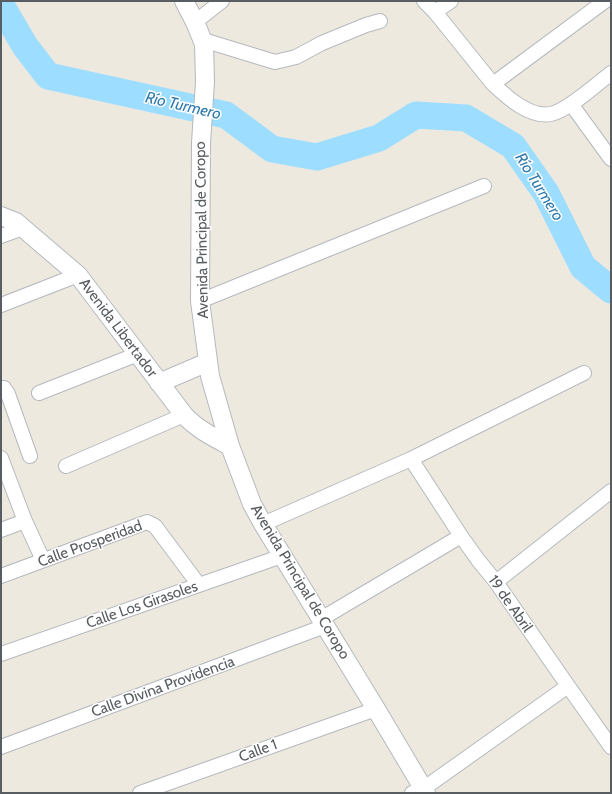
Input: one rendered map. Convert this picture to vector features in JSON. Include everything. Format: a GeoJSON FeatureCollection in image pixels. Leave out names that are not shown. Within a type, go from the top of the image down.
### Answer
{"type":"FeatureCollection","features":[{"type":"Feature","properties":{"kind":"street","name":"Avenida Principal de Coropo"},"geometry":{"type":"LineString","coordinates":[[184,1],[204,44],[205,82],[201,143],[200,301],[210,376],[230,446],[252,504],[282,556],[376,709],[420,792]]}},
{"type":"Feature","properties":{"kind":"street"},"geometry":{"type":"LineString","coordinates":[[195,22],[222,1]]}},
{"type":"Feature","properties":{"kind":"street"},"geometry":{"type":"LineString","coordinates":[[424,1],[435,12],[493,84],[515,104],[537,114],[542,115],[558,112],[571,104],[611,73]]}},
{"type":"Feature","properties":{"kind":"street"},"geometry":{"type":"LineString","coordinates":[[435,12],[451,1]]}},
{"type":"Feature","properties":{"kind":"street"},"geometry":{"type":"LineString","coordinates":[[493,84],[605,1]]}},
{"type":"Feature","properties":{"kind":"street"},"geometry":{"type":"LineString","coordinates":[[203,40],[275,62],[296,57],[322,43],[380,20]]}},
{"type":"Feature","properties":{"kind":"street"},"geometry":{"type":"LineString","coordinates":[[571,104],[611,159]]}},
{"type":"Feature","properties":{"kind":"street"},"geometry":{"type":"LineString","coordinates":[[200,301],[484,186]]}},
{"type":"Feature","properties":{"kind":"street","name":"Avenida Libertador"},"geometry":{"type":"LineString","coordinates":[[1,216],[16,222],[78,275],[191,423],[205,433],[230,446]]}},
{"type":"Feature","properties":{"kind":"street"},"geometry":{"type":"LineString","coordinates":[[1,236],[23,228]]}},
{"type":"Feature","properties":{"kind":"street"},"geometry":{"type":"LineString","coordinates":[[1,305],[78,275]]}},
{"type":"Feature","properties":{"kind":"street"},"geometry":{"type":"LineString","coordinates":[[39,393],[138,354]]}},
{"type":"Feature","properties":{"kind":"street"},"geometry":{"type":"LineString","coordinates":[[159,383],[208,362]]}},
{"type":"Feature","properties":{"kind":"street"},"geometry":{"type":"LineString","coordinates":[[263,524],[411,459],[584,373]]}},
{"type":"Feature","properties":{"kind":"street"},"geometry":{"type":"LineString","coordinates":[[1,388],[4,388],[8,394],[30,456]]}},
{"type":"Feature","properties":{"kind":"street"},"geometry":{"type":"LineString","coordinates":[[66,466],[184,415]]}},
{"type":"Feature","properties":{"kind":"street"},"geometry":{"type":"LineString","coordinates":[[1,458],[5,482],[25,520],[43,560]]}},
{"type":"Feature","properties":{"kind":"street","name":"19 de Abril"},"geometry":{"type":"LineString","coordinates":[[411,459],[461,536],[496,582],[611,747]]}},
{"type":"Feature","properties":{"kind":"street"},"geometry":{"type":"LineString","coordinates":[[496,582],[611,492]]}},
{"type":"Feature","properties":{"kind":"street"},"geometry":{"type":"LineString","coordinates":[[1,530],[25,520]]}},
{"type":"Feature","properties":{"kind":"street","name":"Calle Prosperidad"},"geometry":{"type":"LineString","coordinates":[[1,576],[147,522],[155,526],[199,585]]}},
{"type":"Feature","properties":{"kind":"street","name":"Calle Divina Providencia"},"geometry":{"type":"LineString","coordinates":[[1,747],[323,623],[461,536]]}},
{"type":"Feature","properties":{"kind":"street","name":"Calle Los Girasoles"},"geometry":{"type":"LineString","coordinates":[[1,654],[282,556]]}},
{"type":"Feature","properties":{"kind":"street"},"geometry":{"type":"LineString","coordinates":[[420,792],[568,686]]}},
{"type":"Feature","properties":{"kind":"street","name":"Calle 1"},"geometry":{"type":"LineString","coordinates":[[140,793],[376,709]]}},
{"type":"Feature","properties":{"kind":"waterway","name":"Río Turmero"},"geometry":{"type":"LineString","coordinates":[[1,5],[25,46],[48,76],[226,115],[272,149],[317,157],[379,138],[416,115],[466,118],[513,146],[546,193],[583,267],[611,290]]}}]}
